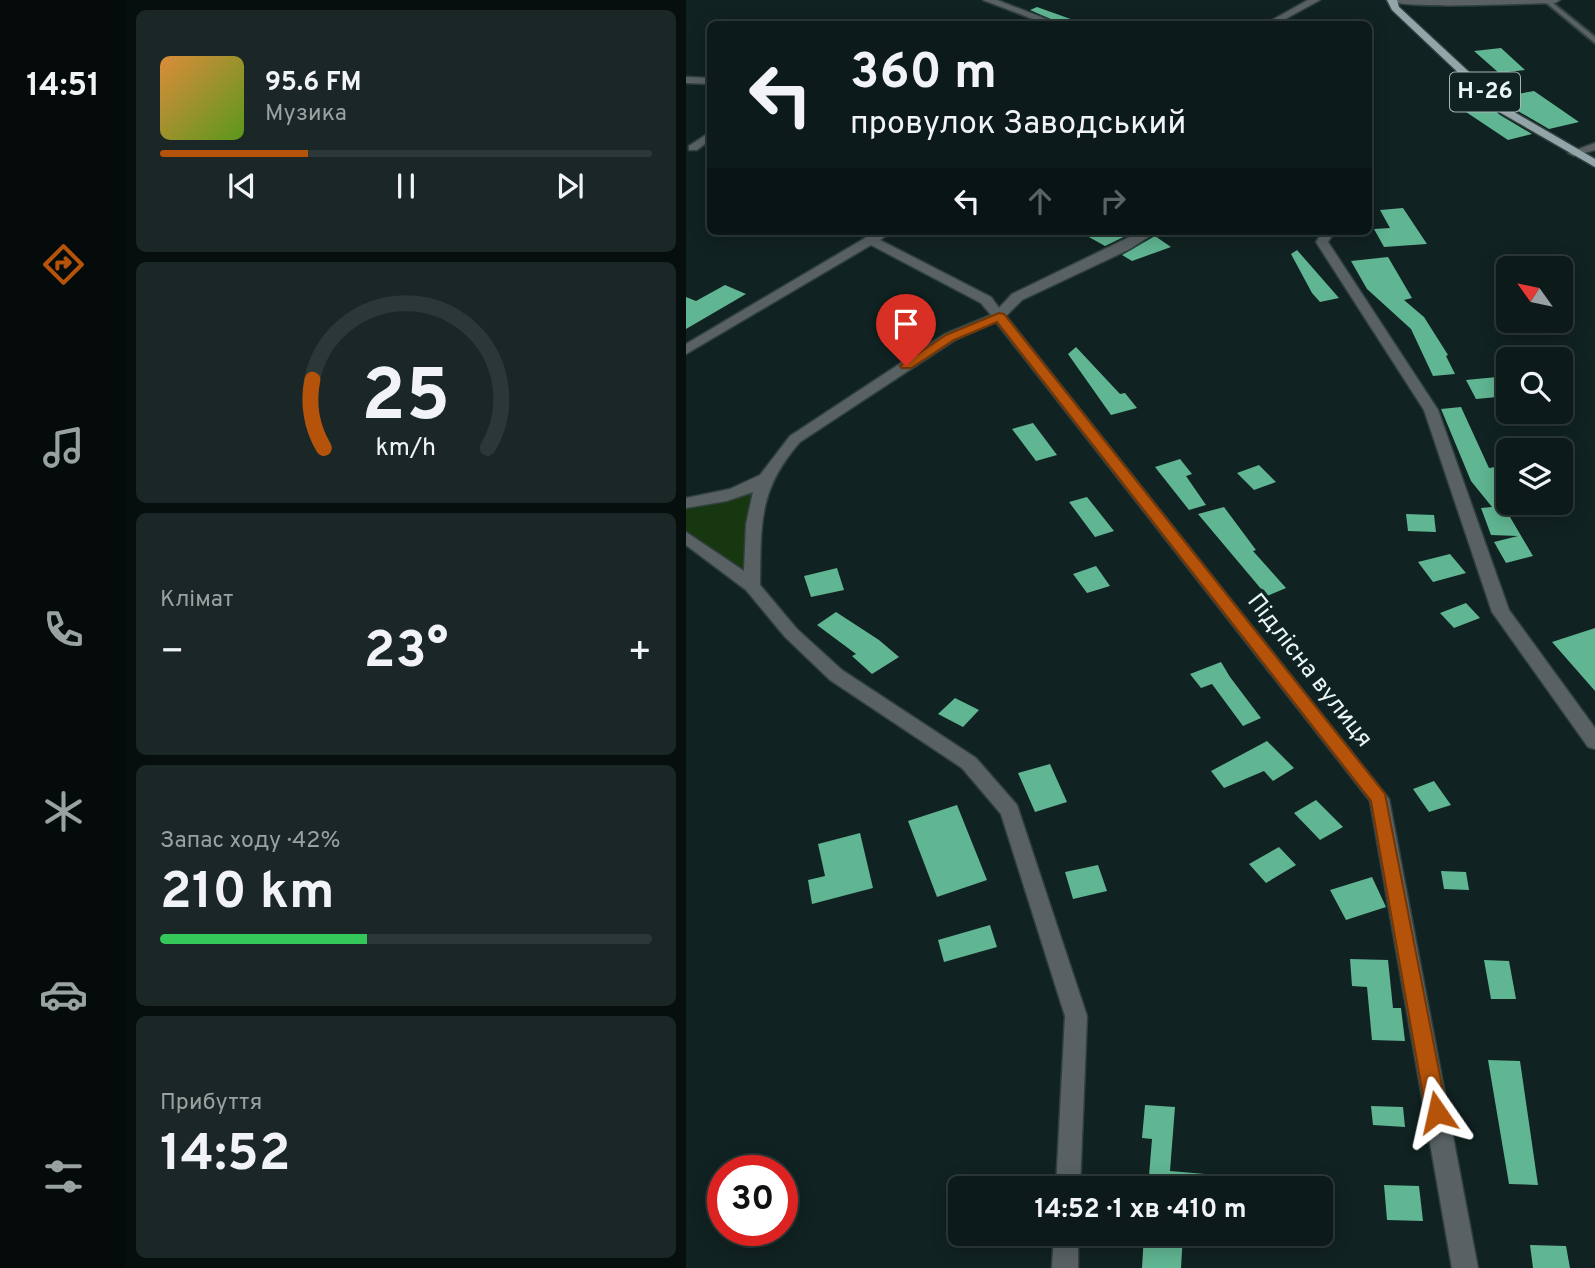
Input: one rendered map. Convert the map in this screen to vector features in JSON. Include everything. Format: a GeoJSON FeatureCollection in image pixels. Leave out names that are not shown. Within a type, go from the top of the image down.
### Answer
{"type":"FeatureCollection","features":[{"type":"Feature","properties":{"kind":"main road","name":"Н-26"},"geometry":{"type":"LineString","coordinates":[[1392,0],[1396,9],[1505,111],[1595,164]]}},
{"type":"Feature","properties":{"kind":"street"},"geometry":{"type":"LineString","coordinates":[[988,0],[1046,21]]}},
{"type":"Feature","properties":{"kind":"street"},"geometry":{"type":"LineString","coordinates":[[1276,21],[1315,0]]}},
{"type":"Feature","properties":{"kind":"street"},"geometry":{"type":"LineString","coordinates":[[1392,0],[1550,1]]}},
{"type":"Feature","properties":{"kind":"street"},"geometry":{"type":"LineString","coordinates":[[686,80],[707,81]]}},
{"type":"Feature","properties":{"kind":"street"},"geometry":{"type":"LineString","coordinates":[[693,148],[707,137]]}},
{"type":"Feature","properties":{"kind":"street"},"geometry":{"type":"LineString","coordinates":[[1574,153],[1595,146]]}},
{"type":"Feature","properties":{"kind":"street"},"geometry":{"type":"LineString","coordinates":[[686,350],[879,235]]}},
{"type":"Feature","properties":{"kind":"street","name":"Підлісна вулиця"},"geometry":{"type":"LineString","coordinates":[[879,235],[986,300],[1379,799],[1465,1268]]}},
{"type":"Feature","properties":{"kind":"street"},"geometry":{"type":"LineString","coordinates":[[752,586],[757,498],[775,460],[795,439],[950,337],[999,316],[1017,297],[1144,235]]}},
{"type":"Feature","properties":{"kind":"street"},"geometry":{"type":"LineString","coordinates":[[1326,235],[1322,242],[1431,410],[1501,612],[1595,742]]}},
{"type":"Feature","properties":{"kind":"street"},"geometry":{"type":"LineString","coordinates":[[686,503],[728,497],[764,479]]}},
{"type":"Feature","properties":{"kind":"street"},"geometry":{"type":"LineString","coordinates":[[686,537],[752,586],[791,633],[836,675],[969,763],[1010,810],[1076,1016],[1069,1176]]}},
{"type":"Feature","properties":{"kind":"street"},"geometry":{"type":"LineString","coordinates":[[1065,1268],[1066,1246]]}},
{"type":"Feature","properties":{"kind":"lane"},"geometry":{"type":"LineString","coordinates":[[1550,1],[1595,41]]}},
{"type":"Feature","properties":{"kind":"green space"},"geometry":{"type":"Polygon","coordinates":[[[764,479],[752,586],[686,537],[686,503],[764,479]]]}},
{"type":"Feature","properties":{"kind":"building"},"geometry":{"type":"Polygon","coordinates":[[[1037,7],[1076,21],[1055,21],[1030,10],[1037,7]]]}},
{"type":"Feature","properties":{"kind":"building"},"geometry":{"type":"Polygon","coordinates":[[[1501,48],[1525,70],[1499,73],[1474,51],[1501,48]]]}},
{"type":"Feature","properties":{"kind":"building"},"geometry":{"type":"Polygon","coordinates":[[[1534,91],[1579,122],[1549,129],[1511,107],[1500,97],[1534,91]]]}},
{"type":"Feature","properties":{"kind":"building"},"geometry":{"type":"Polygon","coordinates":[[[1484,101],[1500,115],[1532,134],[1508,140],[1457,106],[1484,101]]]}},
{"type":"Feature","properties":{"kind":"building"},"geometry":{"type":"Polygon","coordinates":[[[1403,208],[1427,244],[1384,247],[1374,229],[1390,228],[1380,210],[1403,208]]]}},
{"type":"Feature","properties":{"kind":"building"},"geometry":{"type":"Polygon","coordinates":[[[1085,235],[1128,235],[1105,246],[1085,235]]]}},
{"type":"Feature","properties":{"kind":"building"},"geometry":{"type":"Polygon","coordinates":[[[1155,236],[1171,247],[1132,261],[1122,255],[1155,236]]]}},
{"type":"Feature","properties":{"kind":"building"},"geometry":{"type":"Polygon","coordinates":[[[1297,250],[1339,298],[1320,302],[1312,293],[1291,254],[1297,250]]]}},
{"type":"Feature","properties":{"kind":"building"},"geometry":{"type":"Polygon","coordinates":[[[1388,257],[1412,298],[1404,300],[1424,317],[1448,355],[1446,356],[1455,374],[1433,376],[1411,329],[1367,289],[1351,261],[1388,257]]]}},
{"type":"Feature","properties":{"kind":"building"},"geometry":{"type":"Polygon","coordinates":[[[725,285],[746,294],[686,329],[686,297],[696,301],[725,285]]]}},
{"type":"Feature","properties":{"kind":"building"},"geometry":{"type":"Polygon","coordinates":[[[1076,347],[1120,394],[1125,393],[1137,408],[1111,415],[1068,354],[1076,347]]]}},
{"type":"Feature","properties":{"kind":"building"},"geometry":{"type":"Polygon","coordinates":[[[1496,377],[1496,397],[1476,399],[1466,380],[1496,377]]]}},
{"type":"Feature","properties":{"kind":"building"},"geometry":{"type":"Polygon","coordinates":[[[1461,407],[1489,468],[1496,467],[1496,515],[1509,515],[1533,556],[1506,563],[1494,542],[1518,536],[1491,535],[1481,508],[1492,507],[1471,481],[1441,409],[1461,407]]]}},
{"type":"Feature","properties":{"kind":"building"},"geometry":{"type":"Polygon","coordinates":[[[1033,423],[1057,455],[1036,461],[1012,429],[1033,423]]]}},
{"type":"Feature","properties":{"kind":"building"},"geometry":{"type":"Polygon","coordinates":[[[1180,459],[1192,474],[1186,476],[1206,505],[1189,510],[1155,467],[1180,459]]]}},
{"type":"Feature","properties":{"kind":"building"},"geometry":{"type":"Polygon","coordinates":[[[1259,465],[1276,482],[1254,490],[1237,473],[1259,465]]]}},
{"type":"Feature","properties":{"kind":"building"},"geometry":{"type":"Polygon","coordinates":[[[1087,497],[1114,531],[1095,537],[1069,502],[1087,497]]]}},
{"type":"Feature","properties":{"kind":"building"},"geometry":{"type":"Polygon","coordinates":[[[1224,507],[1256,550],[1253,551],[1286,588],[1267,596],[1198,514],[1224,507]]]}},
{"type":"Feature","properties":{"kind":"building"},"geometry":{"type":"Polygon","coordinates":[[[1406,514],[1434,515],[1436,532],[1408,531],[1406,514]]]}},
{"type":"Feature","properties":{"kind":"building"},"geometry":{"type":"Polygon","coordinates":[[[1450,554],[1466,573],[1433,582],[1418,562],[1450,554]]]}},
{"type":"Feature","properties":{"kind":"building"},"geometry":{"type":"Polygon","coordinates":[[[1096,566],[1110,586],[1087,593],[1073,574],[1096,566]]]}},
{"type":"Feature","properties":{"kind":"building"},"geometry":{"type":"Polygon","coordinates":[[[837,568],[844,590],[811,597],[804,576],[837,568]]]}},
{"type":"Feature","properties":{"kind":"building"},"geometry":{"type":"Polygon","coordinates":[[[1466,603],[1480,618],[1454,628],[1440,613],[1466,603]]]}},
{"type":"Feature","properties":{"kind":"building"},"geometry":{"type":"Polygon","coordinates":[[[836,612],[879,640],[899,657],[872,674],[852,656],[856,654],[817,625],[836,612]]]}},
{"type":"Feature","properties":{"kind":"building"},"geometry":{"type":"Polygon","coordinates":[[[1595,628],[1595,691],[1552,642],[1595,628]]]}},
{"type":"Feature","properties":{"kind":"building"},"geometry":{"type":"Polygon","coordinates":[[[1221,662],[1261,718],[1243,726],[1212,684],[1201,688],[1190,674],[1221,662]]]}},
{"type":"Feature","properties":{"kind":"building"},"geometry":{"type":"Polygon","coordinates":[[[955,698],[979,710],[963,727],[938,714],[955,698]]]}},
{"type":"Feature","properties":{"kind":"building"},"geometry":{"type":"Polygon","coordinates":[[[1267,741],[1294,768],[1273,781],[1264,771],[1224,788],[1211,771],[1267,741]]]}},
{"type":"Feature","properties":{"kind":"building"},"geometry":{"type":"Polygon","coordinates":[[[1050,764],[1067,802],[1035,812],[1018,773],[1050,764]]]}},
{"type":"Feature","properties":{"kind":"building"},"geometry":{"type":"Polygon","coordinates":[[[1434,781],[1451,805],[1429,812],[1413,789],[1434,781]]]}},
{"type":"Feature","properties":{"kind":"building"},"geometry":{"type":"Polygon","coordinates":[[[1316,800],[1343,827],[1320,840],[1294,813],[1316,800]]]}},
{"type":"Feature","properties":{"kind":"building"},"geometry":{"type":"Polygon","coordinates":[[[957,805],[987,880],[937,897],[908,821],[957,805]]]}},
{"type":"Feature","properties":{"kind":"building"},"geometry":{"type":"Polygon","coordinates":[[[860,833],[873,888],[812,904],[808,880],[825,876],[818,844],[860,833]]]}},
{"type":"Feature","properties":{"kind":"building"},"geometry":{"type":"Polygon","coordinates":[[[1279,847],[1296,865],[1266,883],[1249,864],[1279,847]]]}},
{"type":"Feature","properties":{"kind":"building"},"geometry":{"type":"Polygon","coordinates":[[[1098,865],[1107,891],[1073,899],[1065,872],[1098,865]]]}},
{"type":"Feature","properties":{"kind":"building"},"geometry":{"type":"Polygon","coordinates":[[[1441,871],[1466,872],[1469,890],[1444,889],[1441,871]]]}},
{"type":"Feature","properties":{"kind":"building"},"geometry":{"type":"Polygon","coordinates":[[[1372,877],[1386,907],[1346,920],[1330,890],[1372,877]]]}},
{"type":"Feature","properties":{"kind":"building"},"geometry":{"type":"Polygon","coordinates":[[[990,925],[997,947],[944,962],[938,940],[990,925]]]}},
{"type":"Feature","properties":{"kind":"building"},"geometry":{"type":"Polygon","coordinates":[[[1350,959],[1388,960],[1393,1008],[1401,1008],[1405,1041],[1372,1040],[1367,987],[1352,986],[1350,959]]]}},
{"type":"Feature","properties":{"kind":"building"},"geometry":{"type":"Polygon","coordinates":[[[1484,960],[1509,961],[1516,999],[1491,999],[1484,960]]]}},
{"type":"Feature","properties":{"kind":"building"},"geometry":{"type":"Polygon","coordinates":[[[1488,1060],[1520,1061],[1538,1185],[1509,1184],[1488,1060]]]}},
{"type":"Feature","properties":{"kind":"building"},"geometry":{"type":"Polygon","coordinates":[[[1145,1105],[1175,1107],[1170,1171],[1217,1176],[1149,1176],[1152,1139],[1142,1138],[1145,1105]]]}},
{"type":"Feature","properties":{"kind":"building"},"geometry":{"type":"Polygon","coordinates":[[[1371,1106],[1403,1107],[1405,1127],[1373,1125],[1371,1106]]]}},
{"type":"Feature","properties":{"kind":"building"},"geometry":{"type":"Polygon","coordinates":[[[1384,1185],[1419,1186],[1423,1221],[1387,1220],[1384,1185]]]}},
{"type":"Feature","properties":{"kind":"building"},"geometry":{"type":"Polygon","coordinates":[[[1530,1245],[1566,1246],[1570,1268],[1533,1268],[1530,1245]]]}},
{"type":"Feature","properties":{"kind":"building"},"geometry":{"type":"Polygon","coordinates":[[[1143,1246],[1182,1246],[1181,1268],[1142,1268],[1143,1246]]]}},
{"type":"Feature","properties":{"kind":"route"},"geometry":{"type":"LineString","coordinates":[[906,366],[950,337],[999,316],[1379,799],[1437,1112]]}}]}
